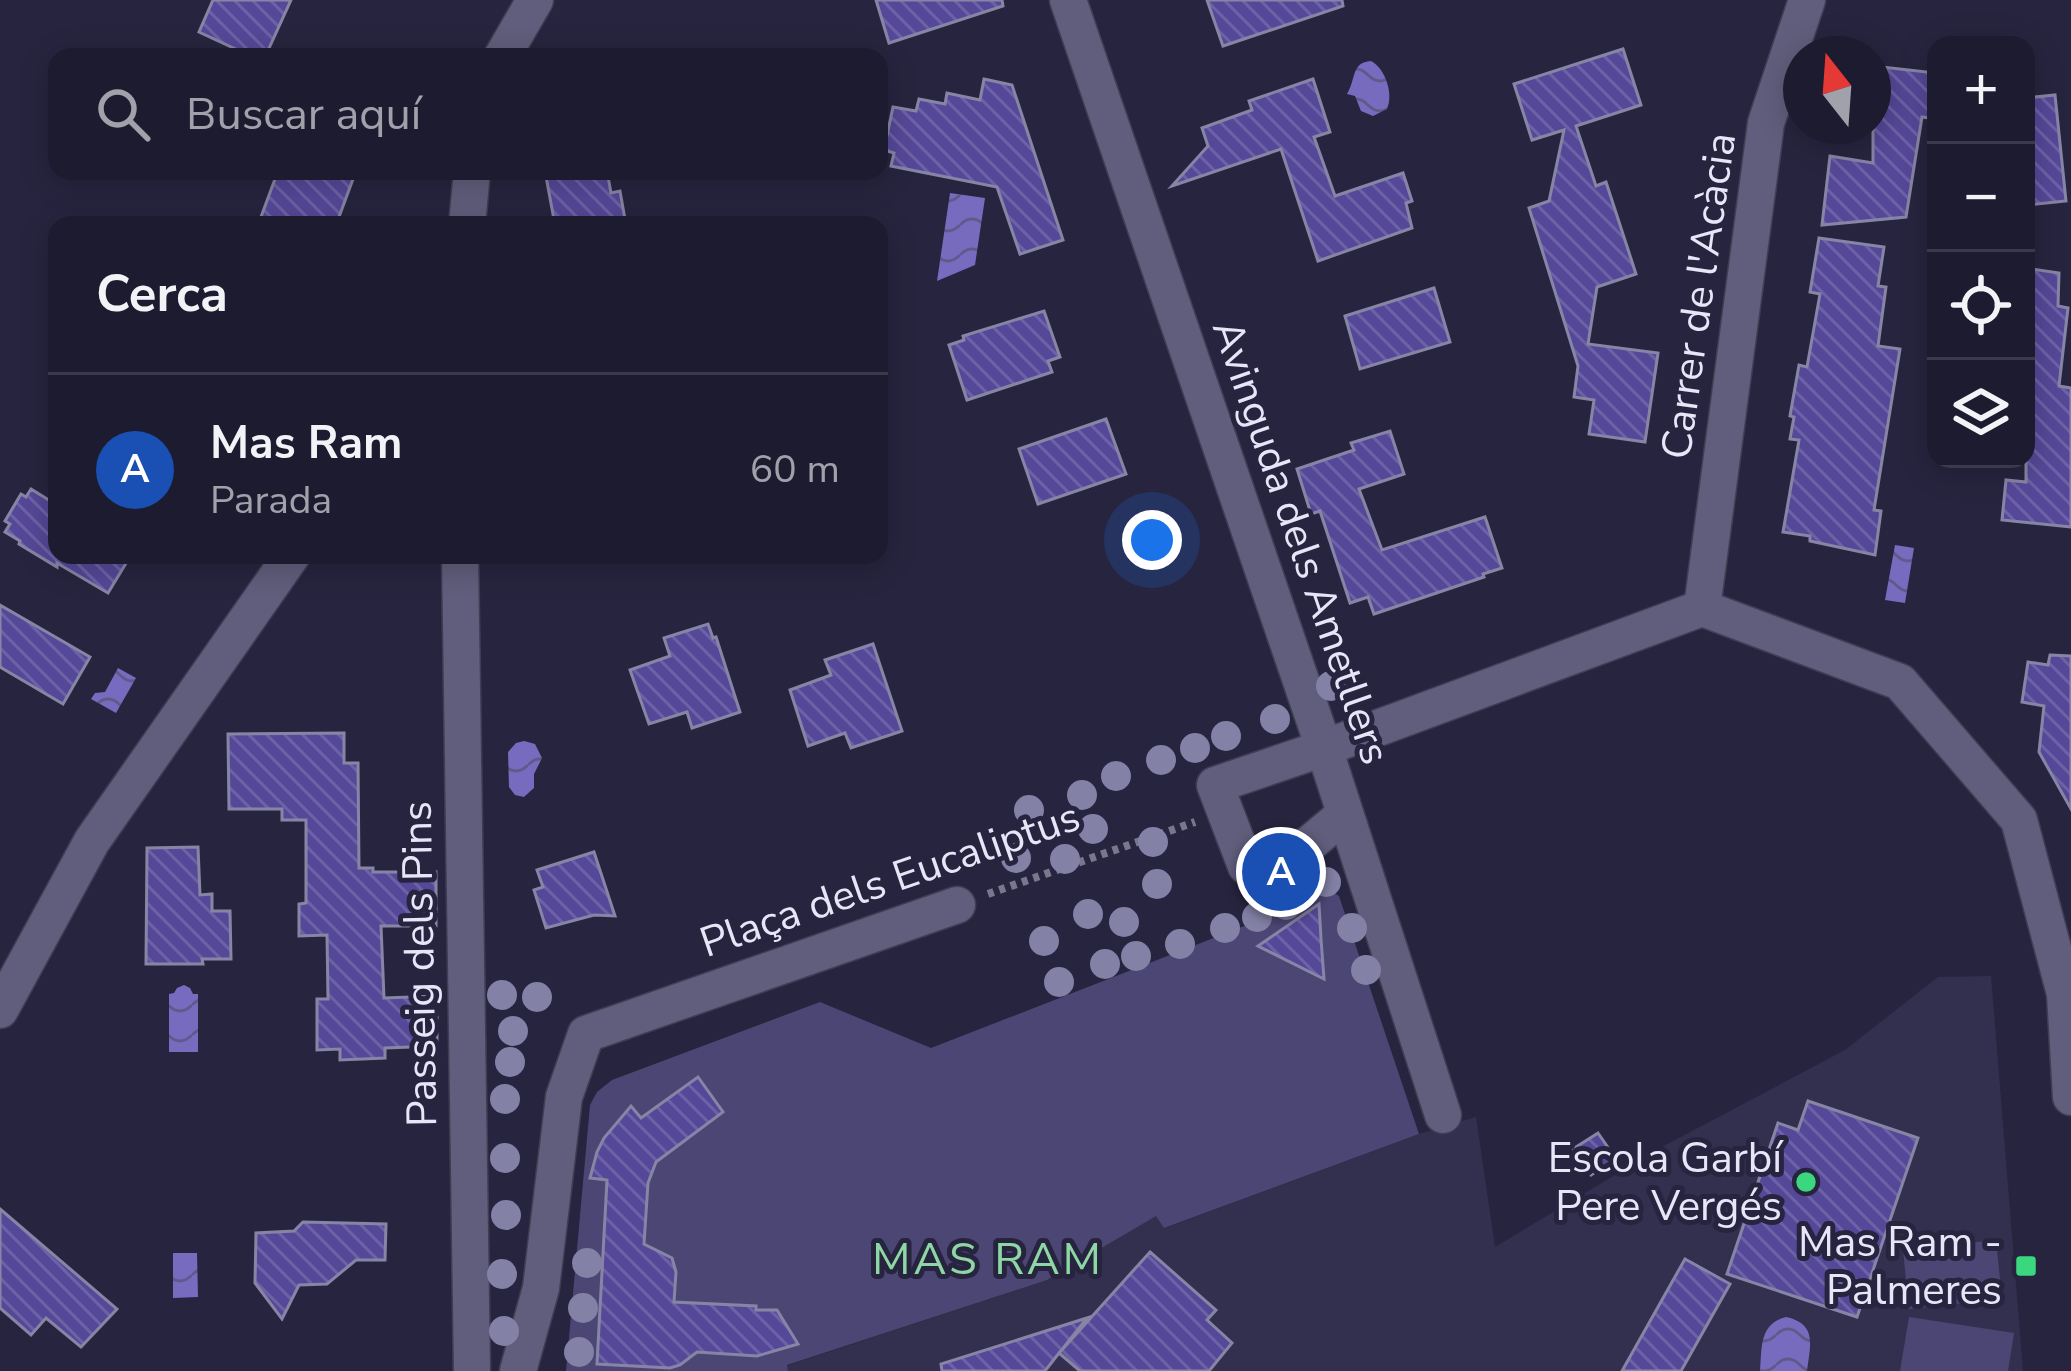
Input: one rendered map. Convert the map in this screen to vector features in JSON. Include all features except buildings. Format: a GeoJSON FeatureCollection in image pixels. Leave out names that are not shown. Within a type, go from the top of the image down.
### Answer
{"type":"FeatureCollection","features":[{"type":"Feature","properties":{"kind":"street"},"geometry":{"type":"LineString","coordinates":[[507,48],[536,0]]}},
{"type":"Feature","properties":{"kind":"street","name":"Avinguda dels Ametllers"},"geometry":{"type":"LineString","coordinates":[[1068,0],[1324,748],[1443,1114]]}},
{"type":"Feature","properties":{"kind":"street","name":"Carrer de l'Acàcia"},"geometry":{"type":"LineString","coordinates":[[1702,608],[1766,123],[1807,0]]}},
{"type":"Feature","properties":{"kind":"street"},"geometry":{"type":"LineString","coordinates":[[467,216],[471,180]]}},
{"type":"Feature","properties":{"kind":"street"},"geometry":{"type":"LineString","coordinates":[[0,1010],[92,841],[286,564]]}},
{"type":"Feature","properties":{"kind":"street","name":"Passeig dels Pins"},"geometry":{"type":"LineString","coordinates":[[460,564],[472,1371]]}},
{"type":"Feature","properties":{"kind":"street"},"geometry":{"type":"LineString","coordinates":[[1345,814],[1308,845],[1246,866],[1215,784],[1702,608],[1900,682],[2019,820],[2066,994],[2070,1078]]}},
{"type":"Feature","properties":{"kind":"street","name":"Plaça dels Eucaliptus"},"geometry":{"type":"LineString","coordinates":[[518,1371],[541,1288],[564,1097],[586,1034],[957,905]]}},
{"type":"Feature","properties":{"kind":"path","name":"Plaça dels Eucaliptus"},"geometry":{"type":"LineString","coordinates":[[957,905],[1225,811]]}},
{"type":"Feature","properties":{"kind":"shaded area"},"geometry":{"type":"Polygon","coordinates":[[[1326,887],[1339,896],[1419,1134],[1164,1228],[1156,1216],[1047,1280],[787,1365],[788,1371],[566,1371],[590,1105],[612,1080],[820,1002],[931,1048],[1288,909],[1306,891],[1326,887]]]}},
{"type":"Feature","properties":{"kind":"shaded area","name":"Escola Garbí Pere Vergés"},"geometry":{"type":"Polygon","coordinates":[[[1991,976],[2023,1371],[788,1371],[786,1366],[1047,1280],[1156,1215],[1165,1228],[1476,1117],[1495,1247],[1660,1148],[1845,1050],[1938,977],[1991,976]]]}},
{"type":"Feature","properties":{"kind":"shaded area"},"geometry":{"type":"Polygon","coordinates":[[[1996,1240],[2002,1299],[1909,1309],[1903,1250],[1996,1240]]]}},
{"type":"Feature","properties":{"kind":"shaded area"},"geometry":{"type":"Polygon","coordinates":[[[1909,1317],[2014,1333],[2008,1371],[1900,1371],[1909,1317]]]}},
{"type":"Feature","properties":{"kind":"water"},"geometry":{"type":"Polygon","coordinates":[[[1371,61],[1389,89],[1387,109],[1373,116],[1361,111],[1355,96],[1347,94],[1357,68],[1371,61]]]}},
{"type":"Feature","properties":{"kind":"water"},"geometry":{"type":"Polygon","coordinates":[[[950,193],[985,198],[975,265],[937,281],[950,193]]]}},
{"type":"Feature","properties":{"kind":"water"},"geometry":{"type":"Polygon","coordinates":[[[1895,545],[1914,548],[1905,603],[1885,600],[1895,545]]]}},
{"type":"Feature","properties":{"kind":"water"},"geometry":{"type":"Polygon","coordinates":[[[118,668],[136,678],[116,713],[91,699],[105,692],[118,668]]]}},
{"type":"Feature","properties":{"kind":"water"},"geometry":{"type":"Polygon","coordinates":[[[524,741],[535,744],[542,758],[534,774],[534,788],[524,797],[509,787],[508,752],[524,741]]]}},
{"type":"Feature","properties":{"kind":"water"},"geometry":{"type":"Polygon","coordinates":[[[184,985],[198,994],[198,1052],[169,1052],[169,994],[184,985]]]}},
{"type":"Feature","properties":{"kind":"water"},"geometry":{"type":"Polygon","coordinates":[[[173,1253],[197,1253],[198,1297],[173,1298],[173,1253]]]}},
{"type":"Feature","properties":{"kind":"water"},"geometry":{"type":"Polygon","coordinates":[[[1786,1317],[1807,1331],[1807,1371],[1760,1371],[1766,1331],[1786,1317]]]}},
{"type":"Feature","properties":{"kind":"place","name":"Mas Ram"},"geometry":{"type":"Point","coordinates":[1281,872]}},
{"type":"Feature","properties":{"kind":"place","name":"Escola Garbí Pere Vergés"},"geometry":{"type":"Point","coordinates":[1806,1182]}},
{"type":"Feature","properties":{"kind":"place","name":"Mas Ram - Palmeres"},"geometry":{"type":"Point","coordinates":[2026,1266]}},
{"type":"Feature","properties":{"kind":"district","name":"MAS RAM"},"geometry":{"type":"Point","coordinates":[988,1259]}}]}
